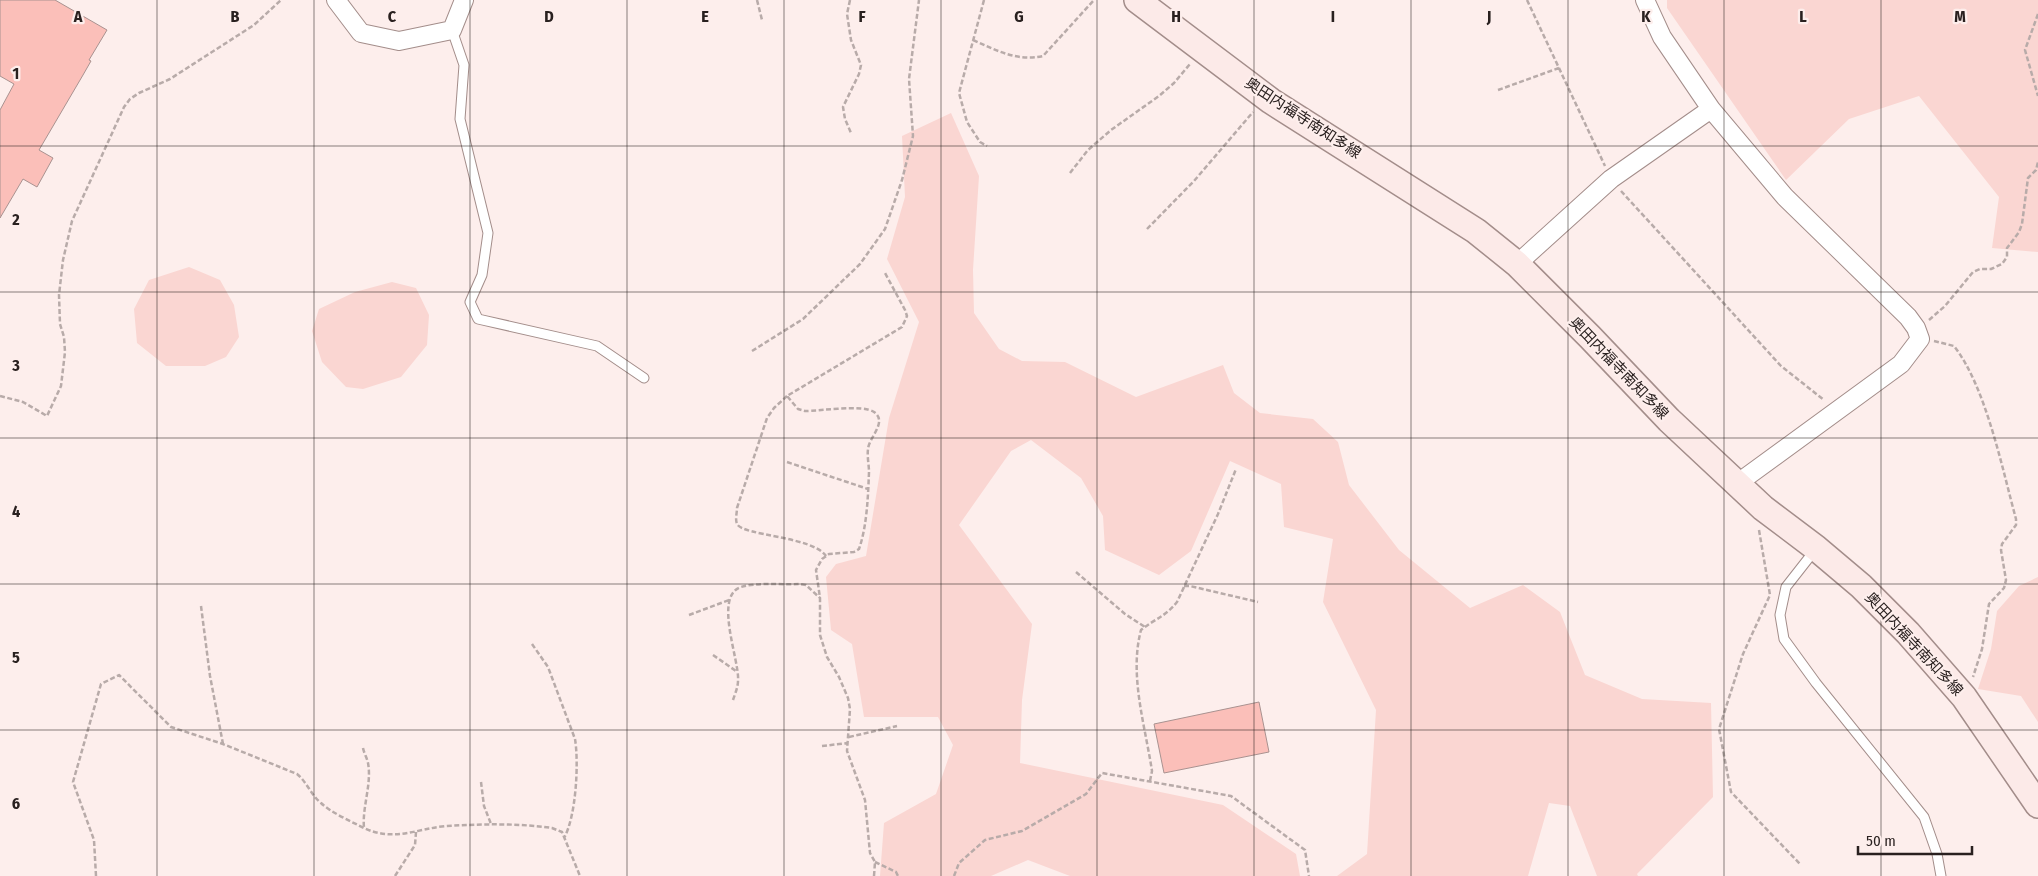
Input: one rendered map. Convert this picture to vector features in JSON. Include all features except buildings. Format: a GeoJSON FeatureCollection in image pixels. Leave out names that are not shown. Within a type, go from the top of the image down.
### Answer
{"type":"FeatureCollection","features":[{"type":"Feature","properties":{"kind":"main road","name":"奥田内福寺南知多線"},"geometry":{"type":"LineString","coordinates":[[1137,0],[1266,97],[1476,231],[1517,264],[1669,420],[1763,508],[1816,548],[1861,586],[1908,633],[1964,697],[2038,806]]}},
{"type":"Feature","properties":{"kind":"street"},"geometry":{"type":"LineString","coordinates":[[336,0],[360,33],[399,41],[452,30],[464,0]]}},
{"type":"Feature","properties":{"kind":"street"},"geometry":{"type":"LineString","coordinates":[[1645,0],[1662,37],[1711,109],[1785,197],[1902,311],[1918,334],[1900,364],[1738,483]]}},
{"type":"Feature","properties":{"kind":"street"},"geometry":{"type":"LineString","coordinates":[[1517,264],[1611,179],[1711,109]]}},
{"type":"Feature","properties":{"kind":"lane"},"geometry":{"type":"LineString","coordinates":[[452,30],[464,65],[460,119],[488,232],[482,275],[470,302],[478,318],[596,346],[644,378]]}},
{"type":"Feature","properties":{"kind":"lane"},"geometry":{"type":"LineString","coordinates":[[1816,548],[1786,587],[1780,615],[1784,639],[1816,683],[1924,817],[1937,854],[1941,876]]}},
{"type":"Feature","properties":{"kind":"path"},"geometry":{"type":"LineString","coordinates":[[0,396],[23,402],[47,416],[61,386],[65,352],[64,337],[60,324],[59,294],[68,236],[72,221],[124,106],[139,92],[170,80],[254,25],[280,0]]}},
{"type":"Feature","properties":{"kind":"path"},"geometry":{"type":"LineString","coordinates":[[757,0],[762,20]]}},
{"type":"Feature","properties":{"kind":"path"},"geometry":{"type":"LineString","coordinates":[[850,0],[847,14],[851,40],[861,65],[859,74],[843,107],[845,119],[851,133]]}},
{"type":"Feature","properties":{"kind":"path"},"geometry":{"type":"LineString","coordinates":[[752,351],[803,319],[860,264],[884,229],[902,180],[913,136],[909,79],[919,0]]}},
{"type":"Feature","properties":{"kind":"path"},"geometry":{"type":"LineString","coordinates":[[984,0],[959,93],[970,128],[980,142],[987,146]]}},
{"type":"Feature","properties":{"kind":"path"},"geometry":{"type":"LineString","coordinates":[[973,40],[1012,56],[1029,58],[1043,56],[1094,0]]}},
{"type":"Feature","properties":{"kind":"path"},"geometry":{"type":"LineString","coordinates":[[1527,0],[1611,179],[1781,366],[1837,411]]}},
{"type":"Feature","properties":{"kind":"path"},"geometry":{"type":"LineString","coordinates":[[2038,14],[2025,50],[2038,96]]}},
{"type":"Feature","properties":{"kind":"path"},"geometry":{"type":"LineString","coordinates":[[1070,173],[1088,150],[1111,130],[1174,83],[1202,49]]}},
{"type":"Feature","properties":{"kind":"path"},"geometry":{"type":"LineString","coordinates":[[1498,90],[1559,68]]}},
{"type":"Feature","properties":{"kind":"path"},"geometry":{"type":"LineString","coordinates":[[1147,229],[1194,181],[1266,97]]}},
{"type":"Feature","properties":{"kind":"path"},"geometry":{"type":"LineString","coordinates":[[1964,697],[1982,649],[1989,604],[2004,588],[2006,580],[2001,550],[2002,544],[2016,525],[2016,519],[1996,444],[1980,395],[1961,355],[1954,346],[1918,334],[1925,324],[1945,306],[1973,272],[1980,269],[1991,269],[2002,264],[2006,257],[2007,248],[2019,232],[2022,224],[2028,178],[2037,170],[2038,162]]}},
{"type":"Feature","properties":{"kind":"path"},"geometry":{"type":"LineString","coordinates":[[826,556],[818,548],[774,535],[743,529],[736,520],[737,508],[767,418],[774,408],[787,396],[902,327],[907,316],[885,273]]}},
{"type":"Feature","properties":{"kind":"path"},"geometry":{"type":"LineString","coordinates":[[787,396],[798,409],[805,411],[867,409],[878,416],[879,427],[871,437],[868,447],[868,489],[865,520],[859,549],[854,552],[826,556],[822,559],[816,570],[820,598],[820,635],[824,652],[839,677],[848,698],[850,709],[847,751],[865,800],[870,853],[875,862],[874,876]]}},
{"type":"Feature","properties":{"kind":"path"},"geometry":{"type":"LineString","coordinates":[[787,462],[868,489]]}},
{"type":"Feature","properties":{"kind":"path"},"geometry":{"type":"LineString","coordinates":[[1150,782],[1152,771],[1138,688],[1136,657],[1141,630],[1168,614],[1184,586],[1218,514],[1236,469]]}},
{"type":"Feature","properties":{"kind":"path"},"geometry":{"type":"LineString","coordinates":[[1763,508],[1758,528],[1770,595],[1743,654],[1719,729],[1731,792],[1800,864]]}},
{"type":"Feature","properties":{"kind":"path"},"geometry":{"type":"LineString","coordinates":[[1076,572],[1125,614],[1145,627]]}},
{"type":"Feature","properties":{"kind":"path"},"geometry":{"type":"LineString","coordinates":[[733,700],[738,680],[728,612],[729,600],[734,590],[799,584],[811,589],[820,598]]}},
{"type":"Feature","properties":{"kind":"path"},"geometry":{"type":"LineString","coordinates":[[1184,586],[1258,602]]}},
{"type":"Feature","properties":{"kind":"path"},"geometry":{"type":"LineString","coordinates":[[688,615],[729,600]]}},
{"type":"Feature","properties":{"kind":"path"},"geometry":{"type":"LineString","coordinates":[[201,606],[210,676],[223,744]]}},
{"type":"Feature","properties":{"kind":"path"},"geometry":{"type":"LineString","coordinates":[[532,644],[548,666],[575,739],[577,750],[576,784],[564,838]]}},
{"type":"Feature","properties":{"kind":"path"},"geometry":{"type":"LineString","coordinates":[[713,655],[736,671]]}},
{"type":"Feature","properties":{"kind":"path"},"geometry":{"type":"LineString","coordinates":[[96,876],[94,840],[73,782],[101,684],[119,676],[171,727],[223,744],[297,774],[322,804],[364,828],[380,834],[390,835],[443,827],[491,824],[552,828],[562,832],[580,876]]}},
{"type":"Feature","properties":{"kind":"path"},"geometry":{"type":"LineString","coordinates":[[849,737],[896,726]]}},
{"type":"Feature","properties":{"kind":"path"},"geometry":{"type":"LineString","coordinates":[[822,746],[848,743]]}},
{"type":"Feature","properties":{"kind":"path"},"geometry":{"type":"LineString","coordinates":[[362,748],[368,764],[363,819],[364,828]]}},
{"type":"Feature","properties":{"kind":"path"},"geometry":{"type":"LineString","coordinates":[[954,876],[959,863],[985,840],[1022,831],[1086,794],[1102,773],[1230,796],[1305,850],[1309,876]]}},
{"type":"Feature","properties":{"kind":"path"},"geometry":{"type":"LineString","coordinates":[[481,782],[484,806],[491,824]]}},
{"type":"Feature","properties":{"kind":"path"},"geometry":{"type":"LineString","coordinates":[[395,876],[415,845],[416,832]]}},
{"type":"Feature","properties":{"kind":"path"},"geometry":{"type":"LineString","coordinates":[[875,862],[896,872],[898,876]]}},
{"type":"Feature","properties":{"kind":"shaded area"},"geometry":{"type":"Polygon","coordinates":[[[1667,0],[2038,0],[2038,252],[1992,248],[1999,197],[1919,96],[1849,119],[1786,180],[1667,8],[1667,0]]]}},
{"type":"Feature","properties":{"kind":"shaded area"},"geometry":{"type":"Polygon","coordinates":[[[951,113],[979,176],[973,270],[974,313],[999,349],[1022,361],[1065,362],[1136,397],[1223,365],[1234,393],[1260,413],[1313,419],[1338,442],[1349,485],[1399,550],[1470,608],[1523,585],[1560,612],[1585,675],[1642,699],[1711,703],[1713,797],[1637,874],[1638,876],[1597,876],[1570,806],[1549,803],[1528,876],[1337,876],[1367,854],[1376,710],[1323,602],[1333,539],[1284,527],[1281,484],[1230,461],[1191,551],[1159,575],[1105,550],[1103,516],[1081,478],[1031,440],[1011,451],[959,525],[1032,624],[1022,700],[1020,763],[1223,805],[1296,854],[1300,876],[1070,876],[1028,860],[991,876],[880,876],[884,823],[936,794],[953,745],[938,717],[864,717],[852,644],[831,630],[826,577],[836,564],[866,556],[889,418],[919,322],[887,259],[905,197],[902,136],[951,113]]]}},
{"type":"Feature","properties":{"kind":"shaded area"},"geometry":{"type":"Polygon","coordinates":[[[189,267],[220,280],[234,305],[239,337],[226,357],[205,366],[166,366],[137,343],[134,309],[149,280],[189,267]]]}},
{"type":"Feature","properties":{"kind":"shaded area"},"geometry":{"type":"Polygon","coordinates":[[[392,282],[416,288],[429,315],[427,345],[401,377],[363,389],[346,387],[322,362],[312,331],[319,309],[355,292],[392,282]]]}},
{"type":"Feature","properties":{"kind":"shaded area"},"geometry":{"type":"Polygon","coordinates":[[[2038,577],[2038,722],[2021,696],[1978,689],[1991,649],[1997,611],[2019,586],[2038,577]]]}}]}
